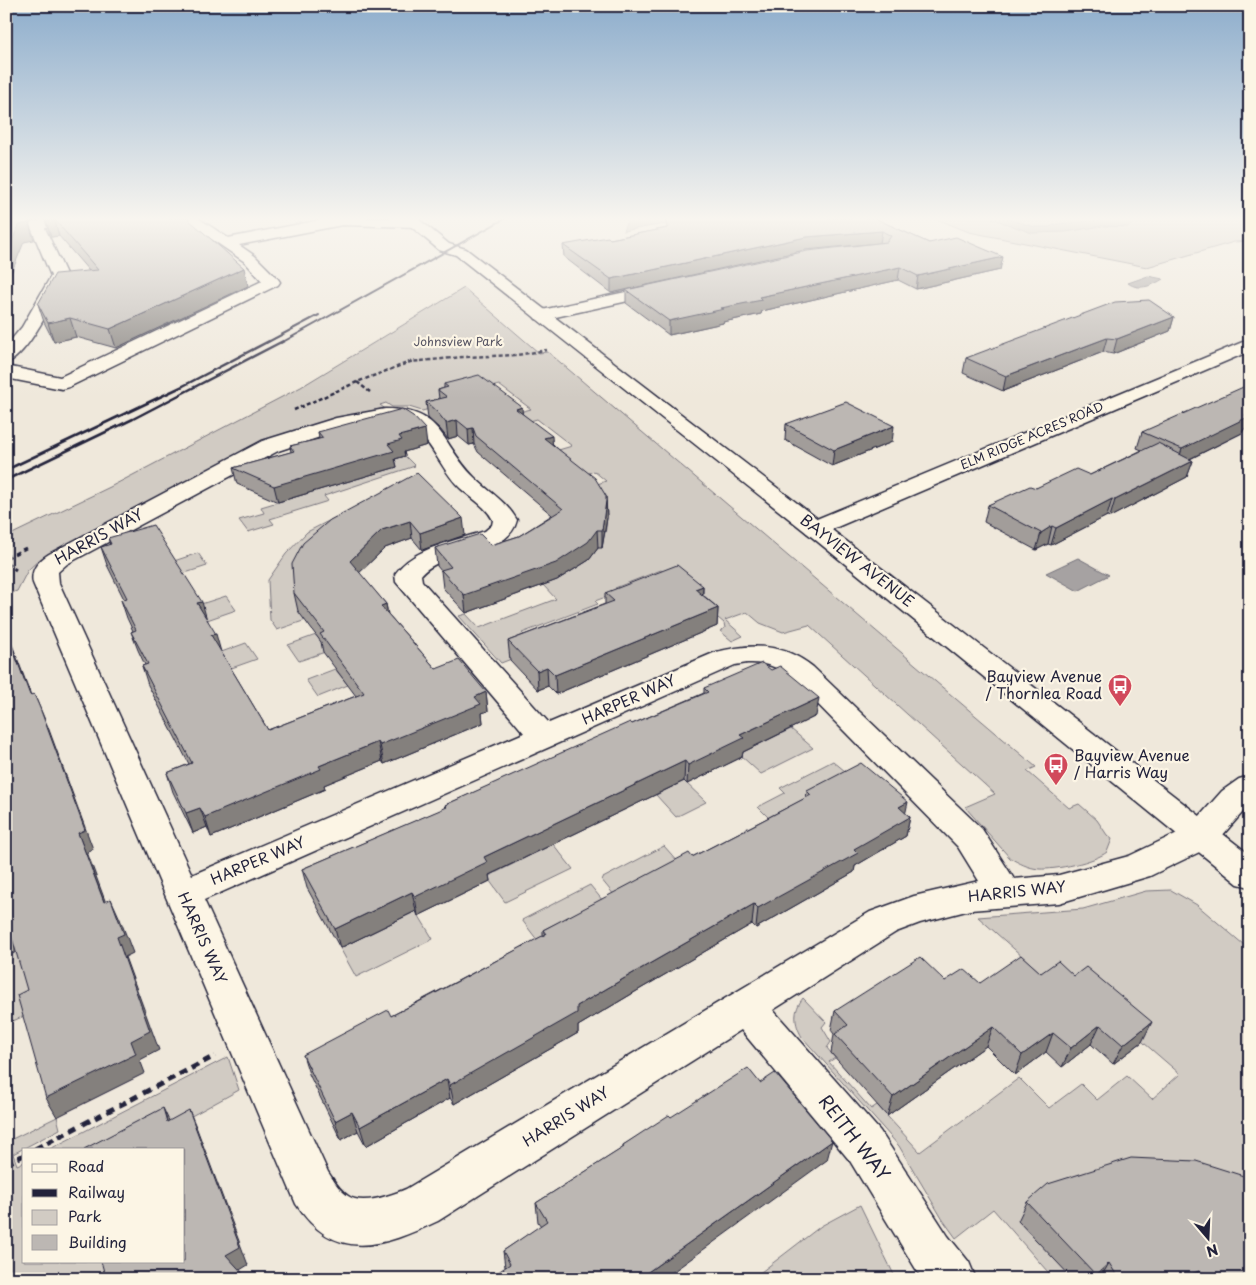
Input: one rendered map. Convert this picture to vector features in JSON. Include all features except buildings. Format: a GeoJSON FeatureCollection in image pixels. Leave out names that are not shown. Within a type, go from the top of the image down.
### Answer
{"type":"FeatureCollection","features":[{"type":"Feature","properties":{"kind":"street"},"geometry":{"type":"LineString","coordinates":[[6,358],[30,329],[59,278]]}},
{"type":"Feature","properties":{"kind":"street"},"geometry":{"type":"LineString","coordinates":[[6,372],[62,383],[272,282],[268,278]]}},
{"type":"Feature","properties":{"kind":"street","name":"BAYVIEW AVENUE"},"geometry":{"type":"LineString","coordinates":[[500,278],[542,315],[815,528],[1250,874]]}},
{"type":"Feature","properties":{"kind":"street"},"geometry":{"type":"LineString","coordinates":[[542,315],[677,286]]}},
{"type":"Feature","properties":{"kind":"street","name":"ELM RIDGE ACRES ROAD"},"geometry":{"type":"LineString","coordinates":[[815,528],[1250,344]]}},
{"type":"Feature","properties":{"kind":"street","name":"HARRIS WAY"},"geometry":{"type":"LineString","coordinates":[[544,737],[409,582],[408,574],[420,563],[494,536],[505,524],[501,513],[462,477],[444,454],[438,439],[412,417],[390,414],[372,416],[270,446],[58,559],[49,566],[44,575],[182,894],[318,1200],[328,1211],[340,1218],[370,1223],[405,1214],[422,1205],[744,1006],[890,919],[914,910],[970,896],[1044,890],[1084,883],[1138,867],[1202,836]]}},
{"type":"Feature","properties":{"kind":"street","name":"HARPER WAY"},"geometry":{"type":"LineString","coordinates":[[182,894],[726,658],[752,653],[788,660],[803,673],[949,815],[980,852],[1004,892]]}},
{"type":"Feature","properties":{"kind":"street"},"geometry":{"type":"LineString","coordinates":[[1202,836],[1233,800],[1250,787]]}},
{"type":"Feature","properties":{"kind":"street","name":"REITH WAY"},"geometry":{"type":"LineString","coordinates":[[744,1006],[864,1146],[931,1254],[952,1279]]}},
{"type":"Feature","properties":{"kind":"path"},"geometry":{"type":"LineString","coordinates":[[37,1148],[247,1040]]}},
{"type":"Feature","properties":{"kind":"path"},"geometry":{"type":"LineString","coordinates":[[6,1164],[22,1156]]}},
{"type":"Feature","properties":{"kind":"green space","name":"Johnsview Park"},"geometry":{"type":"Polygon","coordinates":[[[464,288],[539,353],[548,352],[1036,767],[1027,771],[1069,808],[1079,804],[1097,820],[1112,839],[1107,852],[1084,862],[1046,869],[1031,868],[1010,858],[965,807],[995,794],[809,625],[783,632],[760,623],[747,612],[725,620],[743,636],[732,641],[720,631],[725,628],[724,623],[661,570],[615,588],[619,592],[595,601],[598,604],[522,633],[537,649],[501,663],[459,616],[466,614],[479,628],[556,599],[543,585],[559,578],[588,559],[599,546],[605,533],[606,518],[600,503],[586,488],[606,481],[594,471],[575,478],[545,454],[572,446],[537,419],[523,423],[512,414],[531,409],[499,385],[446,399],[437,407],[422,411],[409,407],[392,407],[386,403],[380,405],[384,408],[269,439],[246,449],[40,559],[28,570],[17,591],[6,595],[6,537],[110,487],[301,387],[464,288]]]}},
{"type":"Feature","properties":{"kind":"green space"},"geometry":{"type":"Polygon","coordinates":[[[405,456],[415,466],[324,496],[328,501],[270,519],[274,524],[248,532],[239,520],[264,513],[261,507],[318,490],[382,463],[405,456]]]}},
{"type":"Feature","properties":{"kind":"green space"},"geometry":{"type":"Polygon","coordinates":[[[346,512],[306,620],[277,630],[270,620],[268,580],[286,554],[307,532],[346,512]]]}},
{"type":"Feature","properties":{"kind":"green space"},"geometry":{"type":"Polygon","coordinates":[[[198,553],[207,566],[179,575],[171,562],[198,553]]]}},
{"type":"Feature","properties":{"kind":"green space"},"geometry":{"type":"Polygon","coordinates":[[[226,596],[236,610],[207,620],[198,605],[226,596]]]}},
{"type":"Feature","properties":{"kind":"green space"},"geometry":{"type":"Polygon","coordinates":[[[316,635],[328,651],[299,661],[288,645],[316,635]]]}},
{"type":"Feature","properties":{"kind":"green space"},"geometry":{"type":"Polygon","coordinates":[[[246,643],[257,659],[226,670],[216,654],[246,643]]]}},
{"type":"Feature","properties":{"kind":"green space"},"geometry":{"type":"Polygon","coordinates":[[[335,669],[348,685],[318,697],[306,680],[335,669]]]}},
{"type":"Feature","properties":{"kind":"green space"},"geometry":{"type":"Polygon","coordinates":[[[791,729],[813,748],[761,774],[739,754],[791,729]]]}},
{"type":"Feature","properties":{"kind":"green space"},"geometry":{"type":"Polygon","coordinates":[[[833,761],[858,782],[780,829],[758,807],[785,793],[780,788],[833,761]]]}},
{"type":"Feature","properties":{"kind":"green space"},"geometry":{"type":"Polygon","coordinates":[[[684,781],[706,802],[676,817],[656,795],[684,781]]]}},
{"type":"Feature","properties":{"kind":"green space"},"geometry":{"type":"Polygon","coordinates":[[[553,844],[573,869],[505,902],[487,877],[553,844]]]}},
{"type":"Feature","properties":{"kind":"green space"},"geometry":{"type":"Polygon","coordinates":[[[664,846],[688,873],[624,907],[601,879],[664,846]]]}},
{"type":"Feature","properties":{"kind":"green space"},"geometry":{"type":"Polygon","coordinates":[[[590,885],[612,912],[544,949],[522,920],[590,885]]]}},
{"type":"Feature","properties":{"kind":"green space"},"geometry":{"type":"Polygon","coordinates":[[[1171,890],[1197,905],[1250,950],[1250,1201],[1073,1279],[1054,1279],[993,1209],[956,1238],[943,1220],[899,1146],[802,1037],[797,1027],[796,1012],[803,998],[826,1022],[822,1027],[831,1042],[827,1048],[835,1058],[829,1062],[871,1109],[877,1105],[920,1152],[1019,1078],[1049,1108],[1081,1084],[1097,1100],[1127,1076],[1152,1099],[1180,1074],[1065,975],[1046,971],[1041,973],[978,917],[1083,909],[1146,891],[1171,890]]]}},
{"type":"Feature","properties":{"kind":"green space"},"geometry":{"type":"Polygon","coordinates":[[[416,911],[433,939],[356,977],[340,948],[416,911]]]}},
{"type":"Feature","properties":{"kind":"green space"},"geometry":{"type":"Polygon","coordinates":[[[20,950],[38,1010],[6,1024],[6,957],[20,950]]]}},
{"type":"Feature","properties":{"kind":"green space"},"geometry":{"type":"Polygon","coordinates":[[[228,1057],[239,1090],[133,1148],[52,1148],[228,1057]]]}},
{"type":"Feature","properties":{"kind":"green space"},"geometry":{"type":"Polygon","coordinates":[[[57,1117],[60,1129],[13,1154],[17,1165],[22,1163],[22,1262],[108,1262],[113,1279],[6,1279],[6,1134],[8,1141],[57,1117]]]}},
{"type":"Feature","properties":{"kind":"green space"},"geometry":{"type":"Polygon","coordinates":[[[860,1205],[896,1279],[752,1279],[821,1226],[860,1205]]]}},
{"type":"Feature","properties":{"kind":"shaded area"},"geometry":{"type":"Polygon","coordinates":[[[1142,278],[1163,279],[1152,285],[1142,287],[1133,286],[1128,283],[1142,278]]]}},
{"type":"Feature","properties":{"kind":"shaded area"},"geometry":{"type":"Polygon","coordinates":[[[1078,558],[1109,575],[1078,591],[1046,573],[1078,558]]]}},
{"type":"Feature","properties":{"kind":"railway"},"geometry":{"type":"LineString","coordinates":[[281,343],[398,278]]}},
{"type":"Feature","properties":{"kind":"railway"},"geometry":{"type":"LineString","coordinates":[[266,343],[319,315]]}},
{"type":"Feature","properties":{"kind":"railway"},"geometry":{"type":"LineString","coordinates":[[6,470],[183,386],[269,341]]}},
{"type":"Feature","properties":{"kind":"railway"},"geometry":{"type":"LineString","coordinates":[[6,480],[133,419],[283,341]]}},
{"type":"Feature","properties":{"kind":"place","name":"Bayview Avenue / Thornlea Road"},"geometry":{"type":"Point","coordinates":[1120,707]}},
{"type":"Feature","properties":{"kind":"place","name":"Bayview Avenue / Harris Way"},"geometry":{"type":"Point","coordinates":[1056,786]}}]}
